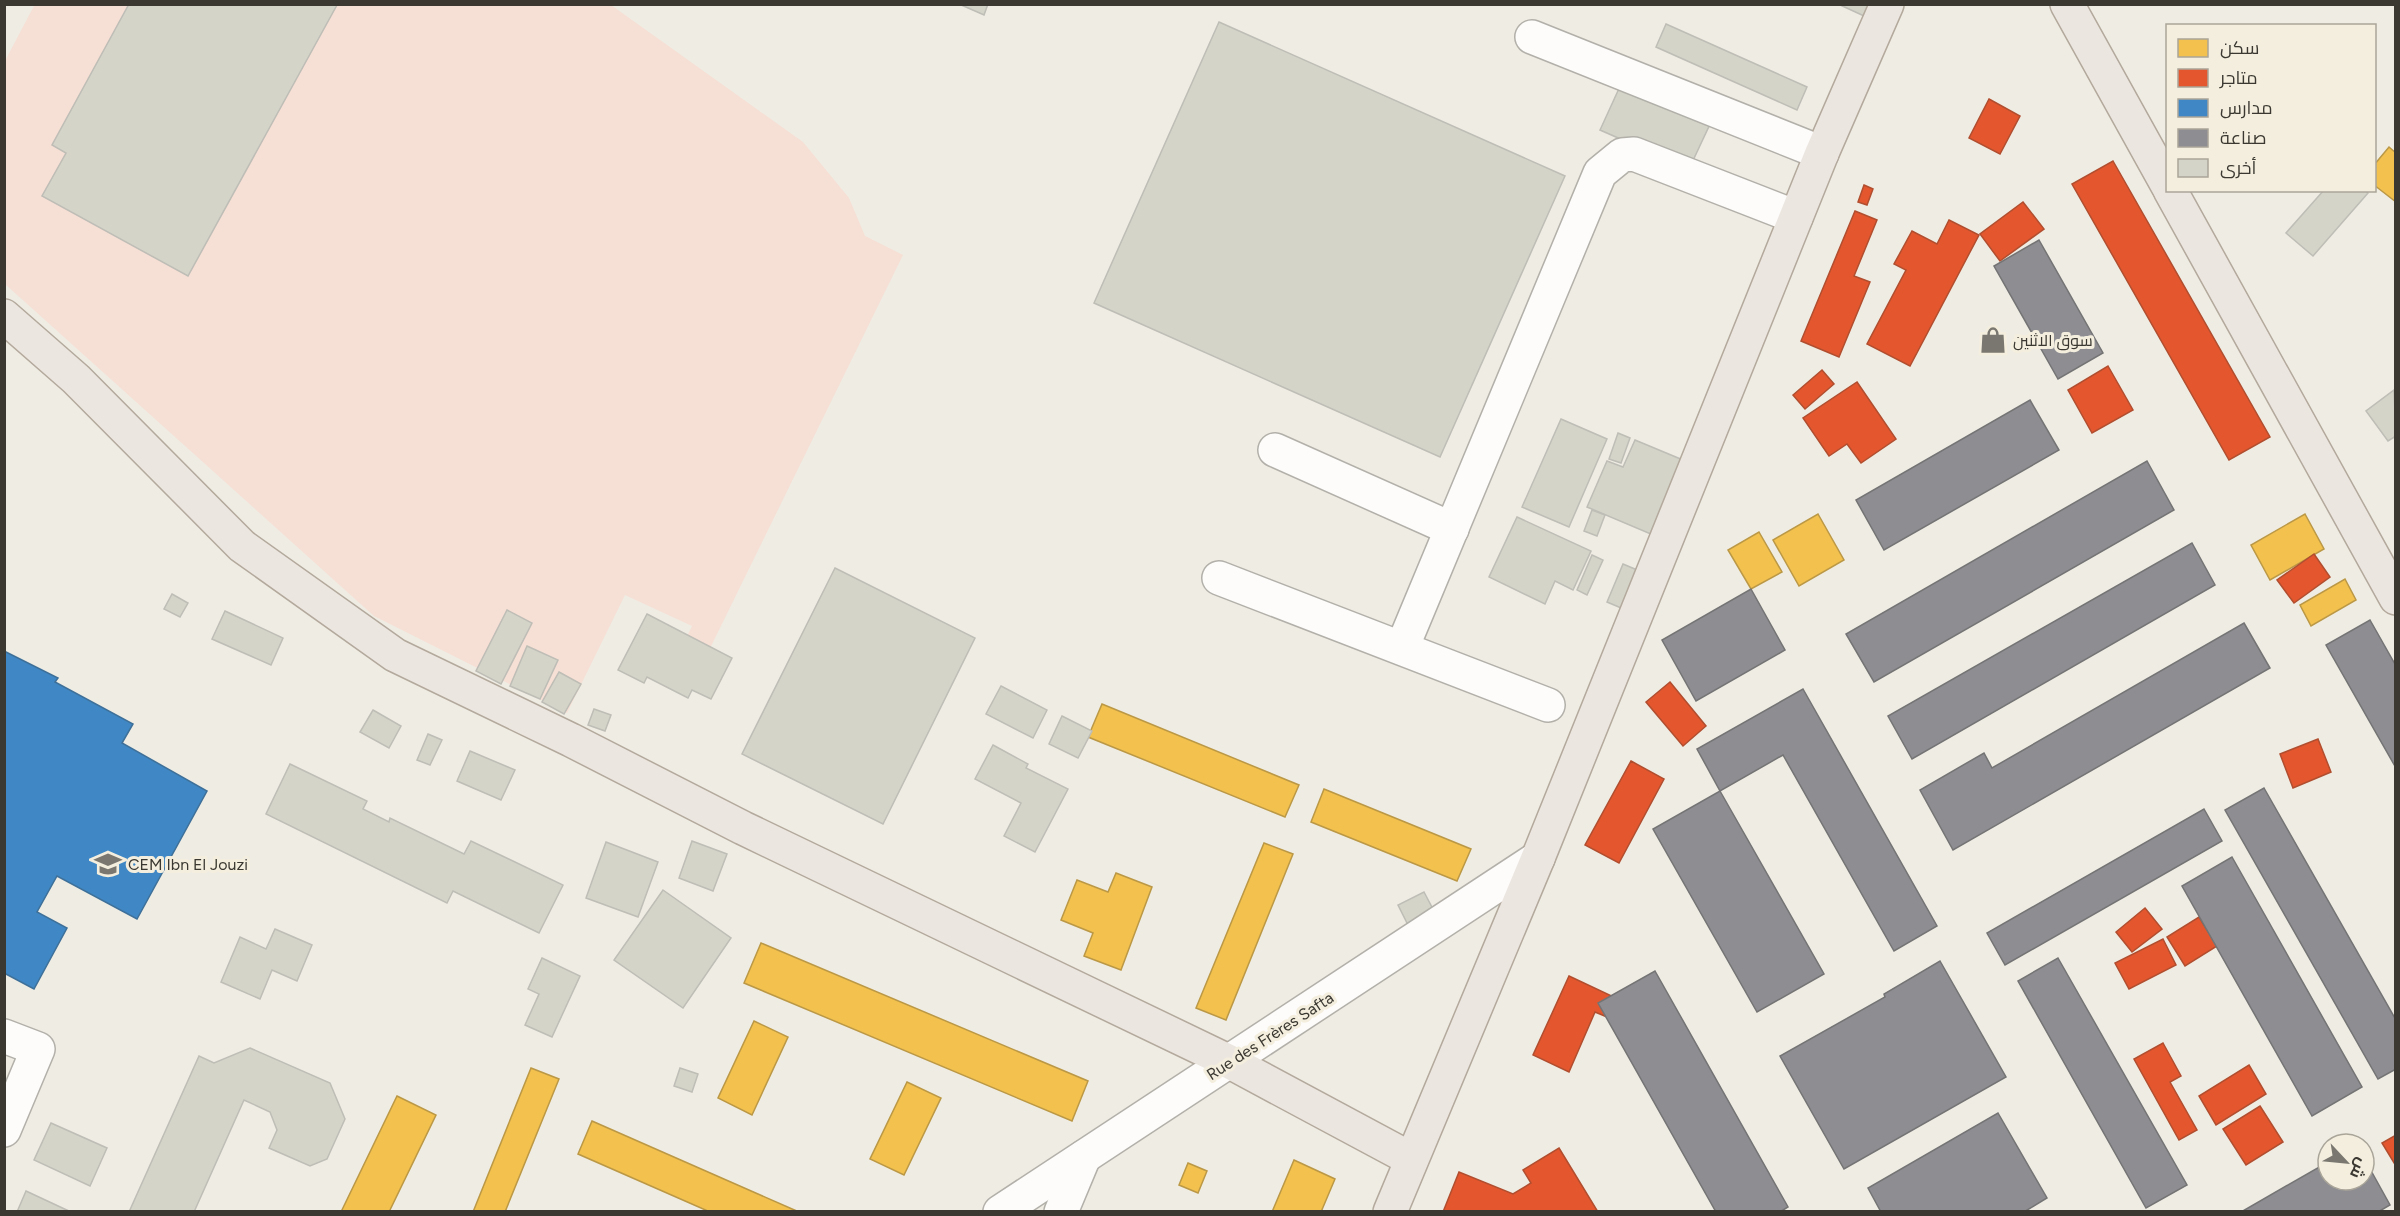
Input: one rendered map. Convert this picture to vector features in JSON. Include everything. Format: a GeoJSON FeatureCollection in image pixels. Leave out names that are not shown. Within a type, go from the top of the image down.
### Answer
{"type":"FeatureCollection","features":[{"type":"Feature","properties":{"kind":"main road"},"geometry":{"type":"LineString","coordinates":[[1390,1212],[1538,858],[1822,153],[1887,4]]}},
{"type":"Feature","properties":{"kind":"main road"},"geometry":{"type":"LineString","coordinates":[[2067,4],[2166,182]]}},
{"type":"Feature","properties":{"kind":"main road"},"geometry":{"type":"LineString","coordinates":[[2171,192],[2396,598]]}},
{"type":"Feature","properties":{"kind":"main road"},"geometry":{"type":"LineString","coordinates":[[4,316],[76,379],[242,546],[394,656],[571,740],[743,828],[1230,1062],[1412,1159]]}},
{"type":"Feature","properties":{"kind":"street"},"geometry":{"type":"LineString","coordinates":[[1532,37],[1822,153]]}},
{"type":"Feature","properties":{"kind":"street"},"geometry":{"type":"LineString","coordinates":[[1402,648],[1600,172],[1622,155],[1634,154],[1796,217]]}},
{"type":"Feature","properties":{"kind":"street"},"geometry":{"type":"LineString","coordinates":[[1275,450],[1452,529]]}},
{"type":"Feature","properties":{"kind":"street"},"geometry":{"type":"LineString","coordinates":[[1219,578],[1548,705]]}},
{"type":"Feature","properties":{"kind":"street","name":"Rue des Frères Safta"},"geometry":{"type":"LineString","coordinates":[[1000,1212],[1538,858]]}},
{"type":"Feature","properties":{"kind":"street"},"geometry":{"type":"LineString","coordinates":[[4,1036],[38,1049],[4,1130]]}},
{"type":"Feature","properties":{"kind":"street"},"geometry":{"type":"LineString","coordinates":[[1061,1212],[1084,1157]]}},
{"type":"Feature","properties":{"kind":"shaded area"},"geometry":{"type":"Polygon","coordinates":[[[35,4],[611,5],[803,142],[849,198],[865,236],[903,255],[690,689],[669,674],[692,626],[625,595],[567,713],[374,616],[5,284],[5,61],[35,4]]]}},
{"type":"Feature","properties":{"kind":"building: سكن"},"geometry":{"type":"Polygon","coordinates":[[[2389,147],[2396,153],[2396,202],[2376,187],[2376,163],[2389,147]]]}},
{"type":"Feature","properties":{"kind":"building: سكن"},"geometry":{"type":"Polygon","coordinates":[[[1818,514],[1844,560],[1799,586],[1773,540],[1818,514]]]}},
{"type":"Feature","properties":{"kind":"building: سكن"},"geometry":{"type":"Polygon","coordinates":[[[2305,514],[2324,549],[2270,580],[2251,545],[2305,514]]]}},
{"type":"Feature","properties":{"kind":"building: سكن"},"geometry":{"type":"Polygon","coordinates":[[[1759,532],[1782,572],[1751,589],[1728,550],[1759,532]]]}},
{"type":"Feature","properties":{"kind":"building: سكن"},"geometry":{"type":"Polygon","coordinates":[[[2345,579],[2356,600],[2311,626],[2300,605],[2345,579]]]}},
{"type":"Feature","properties":{"kind":"building: سكن"},"geometry":{"type":"Polygon","coordinates":[[[1102,704],[1299,785],[1285,817],[1088,737],[1102,704]]]}},
{"type":"Feature","properties":{"kind":"building: سكن"},"geometry":{"type":"Polygon","coordinates":[[[1324,789],[1471,849],[1457,881],[1311,822],[1324,789]]]}},
{"type":"Feature","properties":{"kind":"building: سكن"},"geometry":{"type":"Polygon","coordinates":[[[1264,843],[1293,854],[1226,1020],[1196,1008],[1264,843]]]}},
{"type":"Feature","properties":{"kind":"building: سكن"},"geometry":{"type":"Polygon","coordinates":[[[1116,873],[1152,887],[1121,970],[1084,956],[1093,933],[1061,920],[1077,880],[1108,892],[1116,873]]]}},
{"type":"Feature","properties":{"kind":"building: سكن"},"geometry":{"type":"Polygon","coordinates":[[[761,943],[1088,1081],[1072,1121],[744,983],[761,943]]]}},
{"type":"Feature","properties":{"kind":"building: سكن"},"geometry":{"type":"Polygon","coordinates":[[[754,1021],[788,1037],[752,1115],[718,1098],[754,1021]]]}},
{"type":"Feature","properties":{"kind":"building: سكن"},"geometry":{"type":"Polygon","coordinates":[[[531,1068],[559,1079],[505,1212],[473,1212],[531,1068]]]}},
{"type":"Feature","properties":{"kind":"building: سكن"},"geometry":{"type":"Polygon","coordinates":[[[907,1082],[941,1098],[904,1175],[870,1159],[907,1082]]]}},
{"type":"Feature","properties":{"kind":"building: سكن"},"geometry":{"type":"Polygon","coordinates":[[[397,1096],[436,1115],[389,1212],[341,1212],[397,1096]]]}},
{"type":"Feature","properties":{"kind":"building: سكن"},"geometry":{"type":"Polygon","coordinates":[[[592,1121],[799,1212],[710,1212],[578,1154],[592,1121]]]}},
{"type":"Feature","properties":{"kind":"building: سكن"},"geometry":{"type":"Polygon","coordinates":[[[1294,1160],[1335,1179],[1321,1212],[1272,1212],[1294,1160]]]}},
{"type":"Feature","properties":{"kind":"building: سكن"},"geometry":{"type":"Polygon","coordinates":[[[1188,1163],[1207,1171],[1198,1193],[1179,1185],[1188,1163]]]}},
{"type":"Feature","properties":{"kind":"building: متاجر"},"geometry":{"type":"Polygon","coordinates":[[[1989,99],[2020,116],[2000,154],[1969,138],[1989,99]]]}},
{"type":"Feature","properties":{"kind":"building: متاجر"},"geometry":{"type":"Polygon","coordinates":[[[2113,161],[2270,437],[2229,460],[2072,184],[2113,161]]]}},
{"type":"Feature","properties":{"kind":"building: متاجر"},"geometry":{"type":"Polygon","coordinates":[[[1864,185],[1873,189],[1867,205],[1858,202],[1864,185]]]}},
{"type":"Feature","properties":{"kind":"building: متاجر"},"geometry":{"type":"Polygon","coordinates":[[[2023,202],[2044,229],[2000,261],[1980,234],[2023,202]]]}},
{"type":"Feature","properties":{"kind":"building: متاجر"},"geometry":{"type":"Polygon","coordinates":[[[1855,211],[1877,220],[1854,276],[1870,282],[1839,357],[1801,341],[1855,211]]]}},
{"type":"Feature","properties":{"kind":"building: متاجر"},"geometry":{"type":"Polygon","coordinates":[[[1949,220],[1979,235],[1910,366],[1867,344],[1906,270],[1894,264],[1912,231],[1937,244],[1949,220]]]}},
{"type":"Feature","properties":{"kind":"building: متاجر"},"geometry":{"type":"Polygon","coordinates":[[[2108,366],[2133,410],[2092,433],[2068,390],[2108,366]]]}},
{"type":"Feature","properties":{"kind":"building: متاجر"},"geometry":{"type":"Polygon","coordinates":[[[1822,370],[1834,384],[1805,409],[1793,395],[1822,370]]]}},
{"type":"Feature","properties":{"kind":"building: متاجر"},"geometry":{"type":"Polygon","coordinates":[[[1857,382],[1896,439],[1861,463],[1847,444],[1829,456],[1803,418],[1857,382]]]}},
{"type":"Feature","properties":{"kind":"building: متاجر"},"geometry":{"type":"Polygon","coordinates":[[[2314,554],[2330,577],[2294,603],[2277,580],[2314,554]]]}},
{"type":"Feature","properties":{"kind":"building: متاجر"},"geometry":{"type":"Polygon","coordinates":[[[1670,682],[1706,726],[1683,746],[1646,702],[1670,682]]]}},
{"type":"Feature","properties":{"kind":"building: متاجر"},"geometry":{"type":"Polygon","coordinates":[[[2318,739],[2331,772],[2293,788],[2280,754],[2318,739]]]}},
{"type":"Feature","properties":{"kind":"building: متاجر"},"geometry":{"type":"Polygon","coordinates":[[[1631,761],[1664,779],[1619,863],[1585,845],[1631,761]]]}},
{"type":"Feature","properties":{"kind":"building: متاجر"},"geometry":{"type":"Polygon","coordinates":[[[2145,908],[2162,929],[2132,952],[2116,932],[2145,908]]]}},
{"type":"Feature","properties":{"kind":"building: متاجر"},"geometry":{"type":"Polygon","coordinates":[[[2199,917],[2217,946],[2185,966],[2167,937],[2199,917]]]}},
{"type":"Feature","properties":{"kind":"building: متاجر"},"geometry":{"type":"Polygon","coordinates":[[[2163,939],[2176,965],[2129,989],[2115,963],[2163,939]]]}},
{"type":"Feature","properties":{"kind":"building: متاجر"},"geometry":{"type":"Polygon","coordinates":[[[1569,976],[1616,998],[1607,1017],[1595,1012],[1569,1072],[1533,1055],[1569,976]]]}},
{"type":"Feature","properties":{"kind":"building: متاجر"},"geometry":{"type":"Polygon","coordinates":[[[2163,1043],[2181,1076],[2170,1082],[2197,1130],[2179,1140],[2134,1059],[2163,1043]]]}},
{"type":"Feature","properties":{"kind":"building: متاجر"},"geometry":{"type":"Polygon","coordinates":[[[2249,1065],[2266,1094],[2216,1125],[2199,1096],[2249,1065]]]}},
{"type":"Feature","properties":{"kind":"building: متاجر"},"geometry":{"type":"Polygon","coordinates":[[[2260,1106],[2283,1142],[2246,1165],[2223,1129],[2260,1106]]]}},
{"type":"Feature","properties":{"kind":"building: متاجر"},"geometry":{"type":"Polygon","coordinates":[[[2396,1135],[2396,1166],[2382,1143],[2396,1135]]]}},
{"type":"Feature","properties":{"kind":"building: متاجر"},"geometry":{"type":"Polygon","coordinates":[[[1559,1148],[1598,1212],[1443,1212],[1459,1172],[1513,1194],[1531,1183],[1523,1170],[1559,1148]]]}},
{"type":"Feature","properties":{"kind":"building: مدارس"},"geometry":{"type":"Polygon","coordinates":[[[4,651],[58,678],[55,682],[133,724],[122,743],[207,791],[137,919],[57,876],[37,912],[67,928],[34,989],[4,973],[4,651]]]}},
{"type":"Feature","properties":{"kind":"building: صناعة"},"geometry":{"type":"Polygon","coordinates":[[[2039,240],[2103,353],[2058,379],[1994,266],[2039,240]]]}},
{"type":"Feature","properties":{"kind":"building: صناعة"},"geometry":{"type":"Polygon","coordinates":[[[2030,400],[2059,450],[1884,550],[1856,500],[2030,400]]]}},
{"type":"Feature","properties":{"kind":"building: صناعة"},"geometry":{"type":"Polygon","coordinates":[[[2147,461],[2174,510],[1874,682],[1846,634],[2147,461]]]}},
{"type":"Feature","properties":{"kind":"building: صناعة"},"geometry":{"type":"Polygon","coordinates":[[[2192,543],[2215,585],[1912,759],[1888,716],[2192,543]]]}},
{"type":"Feature","properties":{"kind":"building: صناعة"},"geometry":{"type":"Polygon","coordinates":[[[1751,589],[1785,650],[1696,701],[1662,640],[1751,589]]]}},
{"type":"Feature","properties":{"kind":"building: صناعة"},"geometry":{"type":"Polygon","coordinates":[[[2370,620],[2396,666],[2396,768],[2326,645],[2370,620]]]}},
{"type":"Feature","properties":{"kind":"building: صناعة"},"geometry":{"type":"Polygon","coordinates":[[[2244,623],[2270,668],[1953,850],[1920,790],[1984,753],[1992,768],[2244,623]]]}},
{"type":"Feature","properties":{"kind":"building: صناعة"},"geometry":{"type":"Polygon","coordinates":[[[1803,689],[1937,926],[1894,951],[1783,755],[1720,791],[1697,749],[1803,689]]]}},
{"type":"Feature","properties":{"kind":"building: صناعة"},"geometry":{"type":"Polygon","coordinates":[[[2264,788],[2396,1020],[2396,1069],[2378,1079],[2225,810],[2264,788]]]}},
{"type":"Feature","properties":{"kind":"building: صناعة"},"geometry":{"type":"Polygon","coordinates":[[[1720,791],[1824,974],[1757,1012],[1653,829],[1720,791]]]}},
{"type":"Feature","properties":{"kind":"building: صناعة"},"geometry":{"type":"Polygon","coordinates":[[[2204,809],[2222,841],[2005,965],[1987,933],[2204,809]]]}},
{"type":"Feature","properties":{"kind":"building: صناعة"},"geometry":{"type":"Polygon","coordinates":[[[2232,857],[2362,1087],[2312,1116],[2182,886],[2232,857]]]}},
{"type":"Feature","properties":{"kind":"building: صناعة"},"geometry":{"type":"Polygon","coordinates":[[[2058,958],[2187,1185],[2146,1208],[2018,981],[2058,958]]]}},
{"type":"Feature","properties":{"kind":"building: صناعة"},"geometry":{"type":"Polygon","coordinates":[[[1940,961],[2006,1077],[1844,1169],[1780,1056],[1885,997],[1884,994],[1940,961]]]}},
{"type":"Feature","properties":{"kind":"building: صناعة"},"geometry":{"type":"Polygon","coordinates":[[[1655,971],[1788,1207],[1780,1212],[1716,1212],[1598,1003],[1655,971]]]}},
{"type":"Feature","properties":{"kind":"building: صناعة"},"geometry":{"type":"Polygon","coordinates":[[[1998,1113],[2047,1198],[2024,1212],[1881,1212],[1868,1188],[1998,1113]]]}},
{"type":"Feature","properties":{"kind":"building: صناعة"},"geometry":{"type":"Polygon","coordinates":[[[2316,1169],[2316,1192],[2376,1192],[2376,1180],[2390,1205],[2378,1212],[2241,1212],[2316,1169]]]}},
{"type":"Feature","properties":{"kind":"building: أخرى"},"geometry":{"type":"Polygon","coordinates":[[[129,4],[337,5],[188,276],[42,196],[66,153],[52,145],[129,4]]]}},
{"type":"Feature","properties":{"kind":"building: أخرى"},"geometry":{"type":"Polygon","coordinates":[[[959,4],[988,4],[984,15],[959,4]]]}},
{"type":"Feature","properties":{"kind":"building: أخرى"},"geometry":{"type":"Polygon","coordinates":[[[1838,4],[1885,4],[1877,22],[1838,4]]]}},
{"type":"Feature","properties":{"kind":"building: أخرى"},"geometry":{"type":"Polygon","coordinates":[[[1219,22],[1565,176],[1440,457],[1094,303],[1219,22]]]}},
{"type":"Feature","properties":{"kind":"building: أخرى"},"geometry":{"type":"Polygon","coordinates":[[[1666,24],[1807,87],[1797,110],[1656,47],[1666,24]]]}},
{"type":"Feature","properties":{"kind":"building: أخرى"},"geometry":{"type":"Polygon","coordinates":[[[1622,82],[1711,122],[1689,169],[1600,130],[1622,82]]]}},
{"type":"Feature","properties":{"kind":"building: أخرى"},"geometry":{"type":"Polygon","coordinates":[[[2322,192],[2368,193],[2313,256],[2286,233],[2322,192]]]}},
{"type":"Feature","properties":{"kind":"building: أخرى"},"geometry":{"type":"Polygon","coordinates":[[[2394,390],[2396,436],[2388,441],[2366,411],[2394,390]]]}},
{"type":"Feature","properties":{"kind":"building: أخرى"},"geometry":{"type":"Polygon","coordinates":[[[1561,419],[1607,439],[1569,527],[1522,507],[1561,419]]]}},
{"type":"Feature","properties":{"kind":"building: أخرى"},"geometry":{"type":"Polygon","coordinates":[[[1618,433],[1630,438],[1621,463],[1609,459],[1618,433]]]}},
{"type":"Feature","properties":{"kind":"building: أخرى"},"geometry":{"type":"Polygon","coordinates":[[[1635,440],[1695,465],[1665,540],[1587,507],[1607,461],[1623,467],[1635,440]]]}},
{"type":"Feature","properties":{"kind":"building: أخرى"},"geometry":{"type":"Polygon","coordinates":[[[1592,510],[1605,515],[1597,536],[1584,531],[1592,510]]]}},
{"type":"Feature","properties":{"kind":"building: أخرى"},"geometry":{"type":"Polygon","coordinates":[[[1517,517],[1591,551],[1573,590],[1555,581],[1545,604],[1489,577],[1517,517]]]}},
{"type":"Feature","properties":{"kind":"building: أخرى"},"geometry":{"type":"Polygon","coordinates":[[[1592,555],[1603,560],[1587,595],[1577,590],[1592,555]]]}},
{"type":"Feature","properties":{"kind":"building: أخرى"},"geometry":{"type":"Polygon","coordinates":[[[1623,564],[1649,575],[1633,613],[1607,602],[1623,564]]]}},
{"type":"Feature","properties":{"kind":"building: أخرى"},"geometry":{"type":"Polygon","coordinates":[[[835,568],[975,638],[883,824],[742,754],[835,568]]]}},
{"type":"Feature","properties":{"kind":"building: أخرى"},"geometry":{"type":"Polygon","coordinates":[[[172,594],[188,603],[180,617],[164,609],[172,594]]]}},
{"type":"Feature","properties":{"kind":"building: أخرى"},"geometry":{"type":"Polygon","coordinates":[[[507,610],[532,623],[501,684],[476,671],[507,610]]]}},
{"type":"Feature","properties":{"kind":"building: أخرى"},"geometry":{"type":"Polygon","coordinates":[[[225,611],[283,638],[271,665],[212,639],[225,611]]]}},
{"type":"Feature","properties":{"kind":"building: أخرى"},"geometry":{"type":"Polygon","coordinates":[[[647,614],[732,658],[711,699],[692,690],[688,698],[647,677],[644,683],[618,670],[647,614]]]}},
{"type":"Feature","properties":{"kind":"building: أخرى"},"geometry":{"type":"Polygon","coordinates":[[[527,646],[558,660],[540,699],[510,686],[527,646]]]}},
{"type":"Feature","properties":{"kind":"building: أخرى"},"geometry":{"type":"Polygon","coordinates":[[[559,672],[581,684],[564,714],[542,702],[559,672]]]}},
{"type":"Feature","properties":{"kind":"building: أخرى"},"geometry":{"type":"Polygon","coordinates":[[[1001,686],[1047,710],[1033,738],[986,714],[1001,686]]]}},
{"type":"Feature","properties":{"kind":"building: أخرى"},"geometry":{"type":"Polygon","coordinates":[[[594,709],[611,715],[605,731],[588,725],[594,709]]]}},
{"type":"Feature","properties":{"kind":"building: أخرى"},"geometry":{"type":"Polygon","coordinates":[[[373,710],[401,726],[389,748],[360,732],[373,710]]]}},
{"type":"Feature","properties":{"kind":"building: أخرى"},"geometry":{"type":"Polygon","coordinates":[[[1062,716],[1092,731],[1078,758],[1049,744],[1062,716]]]}},
{"type":"Feature","properties":{"kind":"building: أخرى"},"geometry":{"type":"Polygon","coordinates":[[[428,734],[442,740],[430,765],[417,760],[428,734]]]}},
{"type":"Feature","properties":{"kind":"building: أخرى"},"geometry":{"type":"Polygon","coordinates":[[[993,745],[1028,764],[1026,768],[1068,789],[1035,852],[1004,836],[1021,803],[975,779],[993,745]]]}},
{"type":"Feature","properties":{"kind":"building: أخرى"},"geometry":{"type":"Polygon","coordinates":[[[470,751],[515,770],[501,800],[457,781],[470,751]]]}},
{"type":"Feature","properties":{"kind":"building: أخرى"},"geometry":{"type":"Polygon","coordinates":[[[290,764],[367,801],[363,809],[389,822],[390,818],[464,854],[471,841],[563,885],[539,933],[453,891],[447,903],[266,814],[290,764]]]}},
{"type":"Feature","properties":{"kind":"building: أخرى"},"geometry":{"type":"Polygon","coordinates":[[[692,841],[727,854],[713,891],[679,878],[692,841]]]}},
{"type":"Feature","properties":{"kind":"building: أخرى"},"geometry":{"type":"Polygon","coordinates":[[[606,842],[658,862],[638,917],[586,898],[606,842]]]}},
{"type":"Feature","properties":{"kind":"building: أخرى"},"geometry":{"type":"Polygon","coordinates":[[[663,890],[731,938],[683,1008],[614,960],[663,890]]]}},
{"type":"Feature","properties":{"kind":"building: أخرى"},"geometry":{"type":"Polygon","coordinates":[[[1424,892],[1435,913],[1409,927],[1398,905],[1424,892]]]}},
{"type":"Feature","properties":{"kind":"building: أخرى"},"geometry":{"type":"Polygon","coordinates":[[[275,929],[312,945],[297,981],[272,970],[260,999],[221,982],[240,937],[266,949],[275,929]]]}},
{"type":"Feature","properties":{"kind":"building: أخرى"},"geometry":{"type":"Polygon","coordinates":[[[542,958],[580,976],[552,1037],[525,1025],[539,994],[528,989],[542,958]]]}},
{"type":"Feature","properties":{"kind":"building: أخرى"},"geometry":{"type":"Polygon","coordinates":[[[250,1048],[330,1083],[345,1119],[327,1159],[310,1166],[269,1148],[277,1130],[270,1112],[244,1100],[194,1212],[129,1212],[199,1056],[214,1063],[250,1048]]]}},
{"type":"Feature","properties":{"kind":"building: أخرى"},"geometry":{"type":"Polygon","coordinates":[[[680,1068],[698,1074],[692,1092],[674,1086],[680,1068]]]}},
{"type":"Feature","properties":{"kind":"building: أخرى"},"geometry":{"type":"Polygon","coordinates":[[[51,1123],[107,1148],[90,1186],[34,1160],[51,1123]]]}},
{"type":"Feature","properties":{"kind":"building: أخرى"},"geometry":{"type":"Polygon","coordinates":[[[26,1191],[71,1212],[17,1212],[26,1191]]]}},
{"type":"Feature","properties":{"kind":"place","name":"ﺳﻮق اﻻﺛﻨﻴﻦ"},"geometry":{"type":"Point","coordinates":[1993,340]}},
{"type":"Feature","properties":{"kind":"place","name":"CEM Ibn El Jouzi"},"geometry":{"type":"Point","coordinates":[108,864]}}]}
